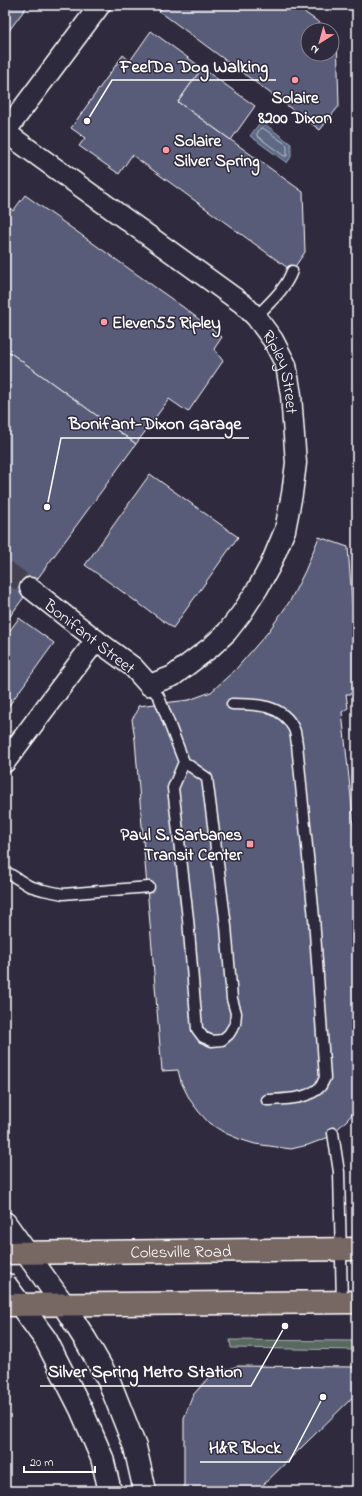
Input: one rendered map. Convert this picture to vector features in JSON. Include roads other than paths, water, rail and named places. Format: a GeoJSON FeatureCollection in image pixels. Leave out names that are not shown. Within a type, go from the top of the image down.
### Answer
{"type":"FeatureCollection","features":[{"type":"Feature","properties":{"kind":"main road","name":"Colesville Road"},"geometry":{"type":"LineString","coordinates":[[5,1253],[349,1248]]}},
{"type":"Feature","properties":{"kind":"main road"},"geometry":{"type":"LineString","coordinates":[[13,1304],[350,1302]]}},
{"type":"Feature","properties":{"kind":"street"},"geometry":{"type":"LineString","coordinates":[[5,132],[100,5]]}},
{"type":"Feature","properties":{"kind":"street","name":"Ripley Street"},"geometry":{"type":"LineString","coordinates":[[5,132],[243,304],[256,317],[273,340],[286,365],[291,395],[296,463],[285,530],[270,566],[241,614],[211,647],[173,676],[149,685]]}},
{"type":"Feature","properties":{"kind":"street","name":"Bonifant Street"},"geometry":{"type":"LineString","coordinates":[[30,588],[133,667],[149,685]]}},
{"type":"Feature","properties":{"kind":"street"},"geometry":{"type":"LineString","coordinates":[[5,762],[96,640]]}},
{"type":"Feature","properties":{"kind":"street"},"geometry":{"type":"LineString","coordinates":[[5,1223],[63,1304],[109,1382],[135,1448],[145,1491]]}},
{"type":"Feature","properties":{"kind":"street"},"geometry":{"type":"LineString","coordinates":[[5,1284],[13,1304],[46,1340],[81,1408],[102,1458],[110,1491]]}},
{"type":"Feature","properties":{"kind":"lane"},"geometry":{"type":"LineString","coordinates":[[256,317],[281,291],[289,280],[292,271]]}},
{"type":"Feature","properties":{"kind":"lane"},"geometry":{"type":"LineString","coordinates":[[149,685],[159,698],[184,762],[208,778],[226,926],[232,999],[236,1013],[235,1024],[229,1034],[222,1040],[212,1041],[203,1037],[197,1029],[188,919],[173,788],[184,762]]}},
{"type":"Feature","properties":{"kind":"lane"},"geometry":{"type":"LineString","coordinates":[[232,704],[258,704],[273,708],[287,717],[294,729],[297,744],[314,918],[325,1078],[320,1086],[302,1096],[267,1100]]}},
{"type":"Feature","properties":{"kind":"lane"},"geometry":{"type":"LineString","coordinates":[[5,871],[29,886],[63,894],[149,887]]}},
{"type":"Feature","properties":{"kind":"lane"},"geometry":{"type":"LineString","coordinates":[[333,1133],[349,1248],[350,1302]]}},
{"type":"Feature","properties":{"kind":"water"},"geometry":{"type":"Polygon","coordinates":[[[261,121],[291,144],[291,157],[287,163],[250,136],[261,121]]]}},
{"type":"Feature","properties":{"kind":"tunnel"},"geometry":{"type":"LineString","coordinates":[[5,570],[30,588]]}},
{"type":"Feature","properties":{"kind":"place","name":"Solaire 8200 Dixon"},"geometry":{"type":"Point","coordinates":[295,80]}},
{"type":"Feature","properties":{"kind":"place","name":"FeelDa Dog Walking"},"geometry":{"type":"Point","coordinates":[87,121]}},
{"type":"Feature","properties":{"kind":"place","name":"Solaire Silver Spring"},"geometry":{"type":"Point","coordinates":[166,150]}},
{"type":"Feature","properties":{"kind":"place","name":"Eleven55 Ripley"},"geometry":{"type":"Point","coordinates":[104,322]}},
{"type":"Feature","properties":{"kind":"place","name":"Bonifant-Dixon Garage"},"geometry":{"type":"Point","coordinates":[47,507]}},
{"type":"Feature","properties":{"kind":"place","name":"Paul S. Sarbanes Transit Center"},"geometry":{"type":"Point","coordinates":[250,844]}},
{"type":"Feature","properties":{"kind":"place","name":"Silver Spring Metro Station"},"geometry":{"type":"Point","coordinates":[285,1326]}},
{"type":"Feature","properties":{"kind":"place","name":"H&R Block"},"geometry":{"type":"Point","coordinates":[323,1397]}}]}
